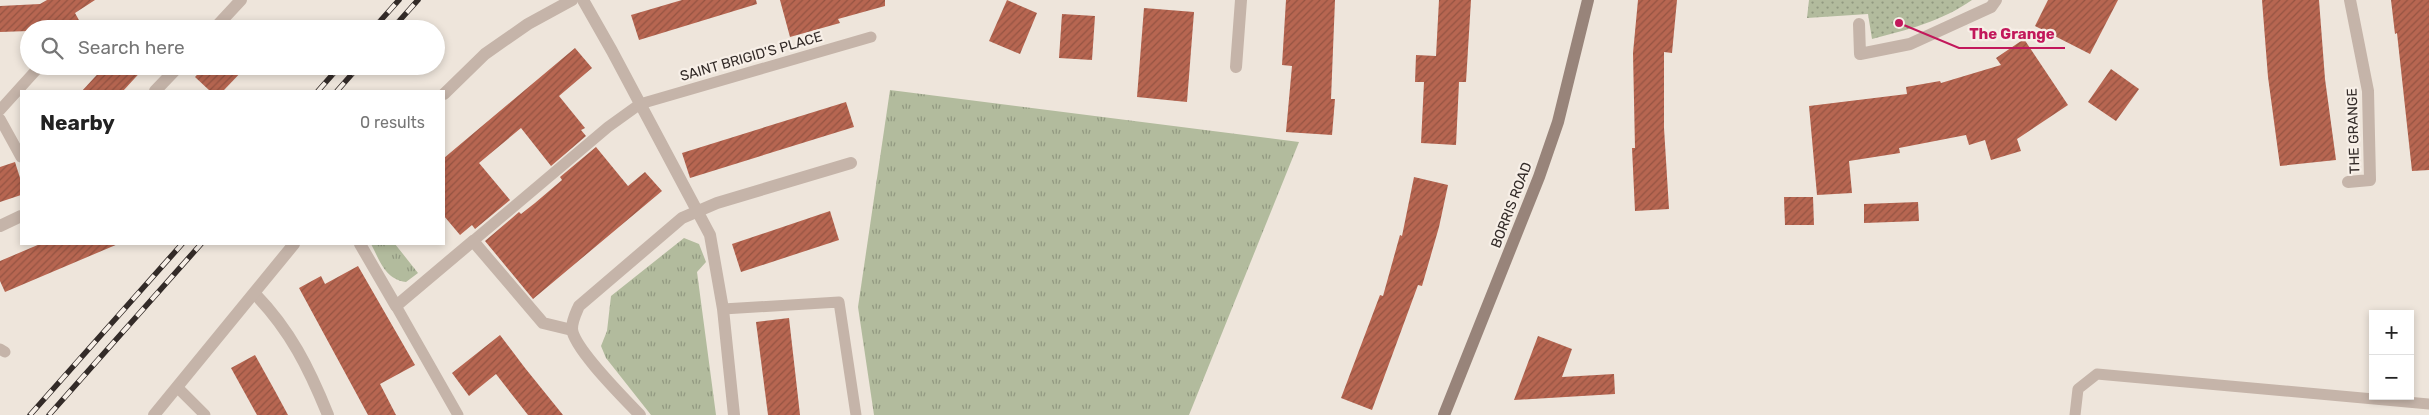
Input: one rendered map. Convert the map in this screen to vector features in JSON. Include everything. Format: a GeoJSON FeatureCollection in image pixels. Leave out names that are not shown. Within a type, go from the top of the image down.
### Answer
{"type":"FeatureCollection","features":[{"type":"Feature","properties":{"kind":"street"},"geometry":{"type":"LineString","coordinates":[[222,20],[241,0]]}},
{"type":"Feature","properties":{"kind":"street"},"geometry":{"type":"LineString","coordinates":[[445,93],[485,54],[528,24],[572,0]]}},
{"type":"Feature","properties":{"kind":"street"},"geometry":{"type":"LineString","coordinates":[[583,0],[710,235],[722,309],[734,415]]}},
{"type":"Feature","properties":{"kind":"street"},"geometry":{"type":"LineString","coordinates":[[1236,67],[1241,0]]}},
{"type":"Feature","properties":{"kind":"street","name":"BORRIS ROAD"},"geometry":{"type":"LineString","coordinates":[[1444,415],[1539,178],[1558,122],[1588,0]]}},
{"type":"Feature","properties":{"kind":"street"},"geometry":{"type":"LineString","coordinates":[[1859,24],[1860,54],[1910,44],[1991,7],[1996,0]]}},
{"type":"Feature","properties":{"kind":"street","name":"THE GRANGE"},"geometry":{"type":"LineString","coordinates":[[2348,182],[2370,180],[2368,91],[2350,0]]}},
{"type":"Feature","properties":{"kind":"street"},"geometry":{"type":"LineString","coordinates":[[156,90],[170,75]]}},
{"type":"Feature","properties":{"kind":"street"},"geometry":{"type":"LineString","coordinates":[[640,415],[584,354],[572,330],[573,318],[579,306],[682,218],[717,203],[850,163]]}},
{"type":"Feature","properties":{"kind":"street"},"geometry":{"type":"LineString","coordinates":[[0,226],[20,216]]}},
{"type":"Feature","properties":{"kind":"street"},"geometry":{"type":"LineString","coordinates":[[361,245],[396,306],[473,241],[543,323],[572,330]]}},
{"type":"Feature","properties":{"kind":"street"},"geometry":{"type":"LineString","coordinates":[[154,415],[293,245]]}},
{"type":"Feature","properties":{"kind":"street"},"geometry":{"type":"LineString","coordinates":[[255,294],[282,324],[309,369],[328,415]]}},
{"type":"Feature","properties":{"kind":"lane","name":"SAINT BRIGID'S PLACE"},"geometry":{"type":"LineString","coordinates":[[473,241],[608,127],[640,104],[871,37]]}},
{"type":"Feature","properties":{"kind":"lane"},"geometry":{"type":"LineString","coordinates":[[0,110],[32,75]]}},
{"type":"Feature","properties":{"kind":"lane"},"geometry":{"type":"LineString","coordinates":[[0,119],[20,155]]}},
{"type":"Feature","properties":{"kind":"lane"},"geometry":{"type":"LineString","coordinates":[[722,309],[838,302],[856,415]]}},
{"type":"Feature","properties":{"kind":"lane"},"geometry":{"type":"LineString","coordinates":[[396,306],[458,415]]}},
{"type":"Feature","properties":{"kind":"lane"},"geometry":{"type":"LineString","coordinates":[[2075,415],[2078,389],[2096,374],[2429,404]]}},
{"type":"Feature","properties":{"kind":"lane"},"geometry":{"type":"LineString","coordinates":[[177,387],[205,415]]}},
{"type":"Feature","properties":{"kind":"green space"},"geometry":{"type":"Polygon","coordinates":[[[1809,0],[1972,0],[1949,14],[1911,28],[1872,39],[1868,14],[1807,18],[1809,0]]]}},
{"type":"Feature","properties":{"kind":"green space"},"geometry":{"type":"Polygon","coordinates":[[[890,90],[1299,142],[1189,415],[874,415],[858,307],[890,90]]]}},
{"type":"Feature","properties":{"kind":"green space"},"geometry":{"type":"Polygon","coordinates":[[[684,238],[699,244],[706,262],[697,272],[716,415],[651,415],[606,358],[601,346],[607,331],[611,296],[684,238]]]}},
{"type":"Feature","properties":{"kind":"green space"},"geometry":{"type":"Polygon","coordinates":[[[371,245],[396,245],[418,273],[406,282],[393,277],[380,263],[371,245]]]}},
{"type":"Feature","properties":{"kind":"building"},"geometry":{"type":"Polygon","coordinates":[[[47,0],[95,0],[75,13],[79,20],[20,20],[20,31],[0,32],[0,6],[40,4],[47,0]]]}},
{"type":"Feature","properties":{"kind":"building"},"geometry":{"type":"Polygon","coordinates":[[[682,0],[756,0],[757,4],[639,40],[631,15],[682,0]]]}},
{"type":"Feature","properties":{"kind":"building"},"geometry":{"type":"Polygon","coordinates":[[[780,0],[885,0],[885,6],[838,19],[840,23],[790,37],[780,0]]]}},
{"type":"Feature","properties":{"kind":"building"},"geometry":{"type":"Polygon","coordinates":[[[1007,0],[1037,13],[1020,54],[989,41],[1007,0]]]}},
{"type":"Feature","properties":{"kind":"building"},"geometry":{"type":"Polygon","coordinates":[[[1286,0],[1335,0],[1331,99],[1335,99],[1332,135],[1286,132],[1292,66],[1282,65],[1286,0]]]}},
{"type":"Feature","properties":{"kind":"building"},"geometry":{"type":"Polygon","coordinates":[[[1439,0],[1471,0],[1466,82],[1459,82],[1456,145],[1421,143],[1424,82],[1415,82],[1416,55],[1436,56],[1439,0]]]}},
{"type":"Feature","properties":{"kind":"building"},"geometry":{"type":"Polygon","coordinates":[[[1638,0],[1677,0],[1672,53],[1664,52],[1664,128],[1669,209],[1635,211],[1632,148],[1635,148],[1633,53],[1638,0]]]}},
{"type":"Feature","properties":{"kind":"building"},"geometry":{"type":"Polygon","coordinates":[[[2048,0],[2118,0],[2090,54],[2035,26],[2048,0]]]}},
{"type":"Feature","properties":{"kind":"building"},"geometry":{"type":"Polygon","coordinates":[[[2262,0],[2319,0],[2325,79],[2336,160],[2280,166],[2268,77],[2262,0]]]}},
{"type":"Feature","properties":{"kind":"building"},"geometry":{"type":"Polygon","coordinates":[[[2391,0],[2429,0],[2429,170],[2412,171],[2397,33],[2395,34],[2391,0]]]}},
{"type":"Feature","properties":{"kind":"building"},"geometry":{"type":"Polygon","coordinates":[[[1144,8],[1194,12],[1187,102],[1137,97],[1144,8]]]}},
{"type":"Feature","properties":{"kind":"building"},"geometry":{"type":"Polygon","coordinates":[[[1062,14],[1095,16],[1092,60],[1059,58],[1062,14]]]}},
{"type":"Feature","properties":{"kind":"building"},"geometry":{"type":"Polygon","coordinates":[[[2024,39],[2068,105],[2017,139],[2021,151],[1991,160],[1985,140],[1969,145],[1966,135],[1899,148],[1900,153],[1849,161],[1852,193],[1817,195],[1809,106],[1907,94],[1906,87],[1940,81],[1941,83],[2001,65],[1996,58],[2024,39]]]}},
{"type":"Feature","properties":{"kind":"building"},"geometry":{"type":"Polygon","coordinates":[[[575,48],[592,68],[559,96],[585,128],[581,130],[586,136],[551,166],[521,128],[479,163],[510,200],[475,229],[472,225],[460,235],[445,217],[445,157],[575,48]]]}},
{"type":"Feature","properties":{"kind":"building"},"geometry":{"type":"Polygon","coordinates":[[[2111,69],[2139,89],[2116,121],[2088,102],[2111,69]]]}},
{"type":"Feature","properties":{"kind":"building"},"geometry":{"type":"Polygon","coordinates":[[[97,75],[138,75],[124,90],[83,90],[97,75]]]}},
{"type":"Feature","properties":{"kind":"building"},"geometry":{"type":"Polygon","coordinates":[[[197,75],[238,75],[224,90],[209,90],[195,77],[197,75]]]}},
{"type":"Feature","properties":{"kind":"building"},"geometry":{"type":"Polygon","coordinates":[[[846,102],[854,127],[690,178],[682,153],[846,102]]]}},
{"type":"Feature","properties":{"kind":"building"},"geometry":{"type":"Polygon","coordinates":[[[596,147],[628,186],[645,172],[662,191],[533,299],[485,241],[519,212],[521,214],[535,203],[562,180],[560,177],[596,147]]]}},
{"type":"Feature","properties":{"kind":"building"},"geometry":{"type":"Polygon","coordinates":[[[15,162],[20,178],[20,195],[0,202],[0,167],[15,162]]]}},
{"type":"Feature","properties":{"kind":"building"},"geometry":{"type":"Polygon","coordinates":[[[1414,177],[1448,185],[1439,227],[1422,286],[1418,285],[1372,410],[1341,398],[1380,295],[1383,296],[1400,235],[1402,236],[1414,177]]]}},
{"type":"Feature","properties":{"kind":"building"},"geometry":{"type":"Polygon","coordinates":[[[1784,197],[1813,197],[1814,225],[1785,225],[1784,197]]]}},
{"type":"Feature","properties":{"kind":"building"},"geometry":{"type":"Polygon","coordinates":[[[1918,202],[1919,221],[1864,223],[1864,204],[1918,202]]]}},
{"type":"Feature","properties":{"kind":"building"},"geometry":{"type":"Polygon","coordinates":[[[830,211],[839,240],[741,272],[732,244],[830,211]]]}},
{"type":"Feature","properties":{"kind":"building"},"geometry":{"type":"Polygon","coordinates":[[[38,245],[116,245],[5,292],[0,281],[0,261],[38,245]]]}},
{"type":"Feature","properties":{"kind":"building"},"geometry":{"type":"Polygon","coordinates":[[[358,266],[415,365],[380,384],[396,415],[368,415],[299,288],[321,276],[325,284],[358,266]]]}},
{"type":"Feature","properties":{"kind":"building"},"geometry":{"type":"Polygon","coordinates":[[[789,318],[800,415],[768,415],[756,322],[789,318]]]}},
{"type":"Feature","properties":{"kind":"building"},"geometry":{"type":"Polygon","coordinates":[[[500,335],[563,415],[528,415],[496,374],[469,396],[452,373],[500,335]]]}},
{"type":"Feature","properties":{"kind":"building"},"geometry":{"type":"Polygon","coordinates":[[[1538,336],[1572,349],[1562,377],[1614,374],[1615,394],[1514,400],[1538,336]]]}},
{"type":"Feature","properties":{"kind":"building"},"geometry":{"type":"Polygon","coordinates":[[[255,355],[288,415],[257,415],[231,368],[255,355]]]}},
{"type":"Feature","properties":{"kind":"railway"},"geometry":{"type":"LineString","coordinates":[[381,20],[399,0]]}},
{"type":"Feature","properties":{"kind":"railway"},"geometry":{"type":"LineString","coordinates":[[400,20],[418,0]]}},
{"type":"Feature","properties":{"kind":"railway"},"geometry":{"type":"LineString","coordinates":[[319,90],[332,75]]}},
{"type":"Feature","properties":{"kind":"railway"},"geometry":{"type":"LineString","coordinates":[[338,90],[351,75]]}},
{"type":"Feature","properties":{"kind":"railway"},"geometry":{"type":"LineString","coordinates":[[30,415],[181,245]]}},
{"type":"Feature","properties":{"kind":"railway"},"geometry":{"type":"LineString","coordinates":[[49,415],[200,245]]}},
{"type":"Feature","properties":{"kind":"place","name":"The Grange"},"geometry":{"type":"Point","coordinates":[1899,23]}}]}
